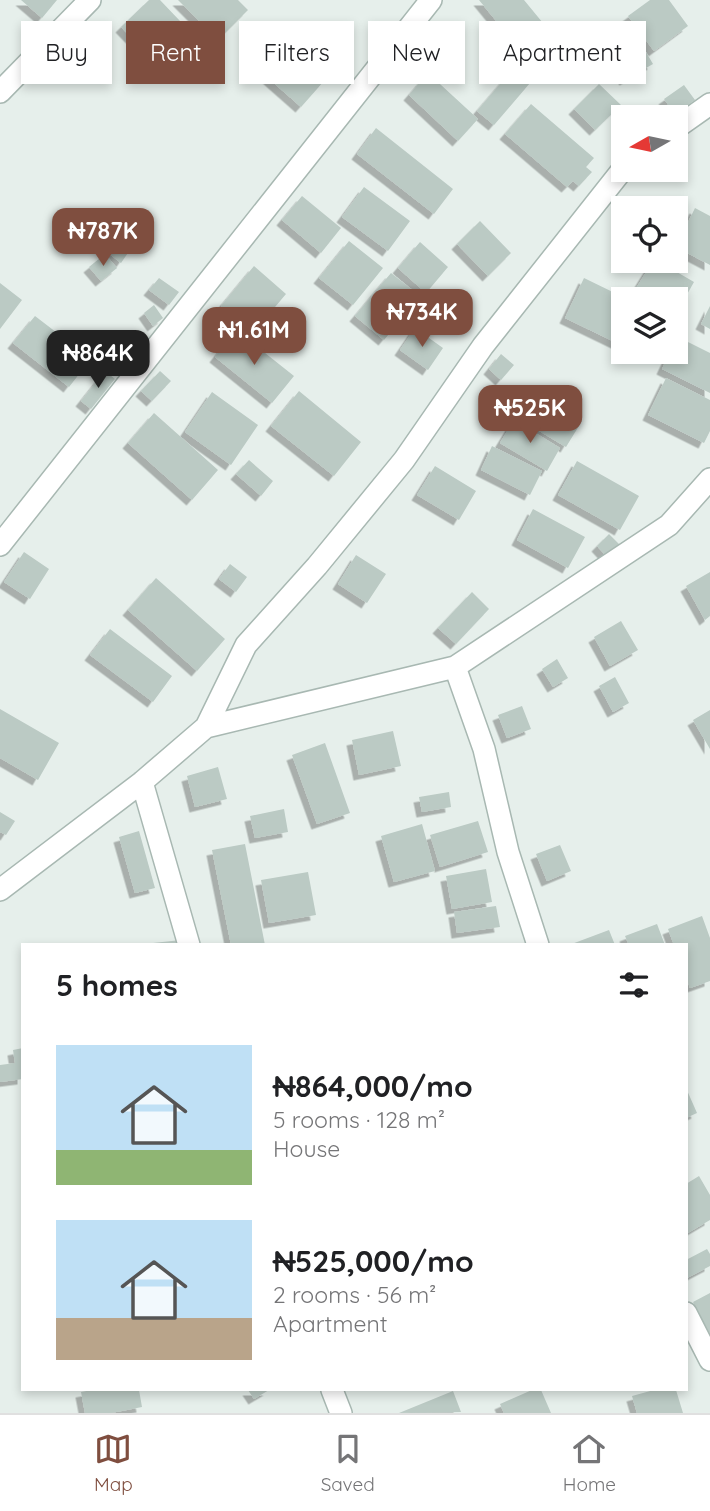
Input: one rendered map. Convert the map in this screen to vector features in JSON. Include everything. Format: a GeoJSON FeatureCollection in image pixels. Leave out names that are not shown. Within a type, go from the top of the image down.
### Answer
{"type":"FeatureCollection","features":[{"type":"Feature","properties":{"kind":"street"},"geometry":{"type":"LineString","coordinates":[[0,92],[90,0]]}},
{"type":"Feature","properties":{"kind":"street"},"geometry":{"type":"LineString","coordinates":[[0,545],[431,0]]}},
{"type":"Feature","properties":{"kind":"street"},"geometry":{"type":"LineString","coordinates":[[688,120],[710,104]]}},
{"type":"Feature","properties":{"kind":"street"},"geometry":{"type":"LineString","coordinates":[[0,890],[142,782],[206,727],[246,645],[317,566],[404,460],[483,346],[613,182]]}},
{"type":"Feature","properties":{"kind":"street"},"geometry":{"type":"LineString","coordinates":[[206,727],[455,667],[669,525],[710,479]]}},
{"type":"Feature","properties":{"kind":"street"},"geometry":{"type":"LineString","coordinates":[[455,667],[484,749],[508,852],[537,943]]}},
{"type":"Feature","properties":{"kind":"street"},"geometry":{"type":"LineString","coordinates":[[142,782],[188,943]]}},
{"type":"Feature","properties":{"kind":"street"},"geometry":{"type":"LineString","coordinates":[[688,1317],[710,1360]]}},
{"type":"Feature","properties":{"kind":"street"},"geometry":{"type":"LineString","coordinates":[[332,1391],[341,1413]]}},
{"type":"Feature","properties":{"kind":"building"},"geometry":{"type":"Polygon","coordinates":[[[21,0],[57,0],[42,18],[21,0]]]}},
{"type":"Feature","properties":{"kind":"building"},"geometry":{"type":"Polygon","coordinates":[[[149,0],[160,0],[180,21],[127,21],[149,0]]]}},
{"type":"Feature","properties":{"kind":"building"},"geometry":{"type":"Polygon","coordinates":[[[178,0],[238,0],[248,10],[225,33],[225,21],[199,21],[178,0]]]}},
{"type":"Feature","properties":{"kind":"building"},"geometry":{"type":"Polygon","coordinates":[[[479,0],[524,0],[541,21],[496,21],[479,0]]]}},
{"type":"Feature","properties":{"kind":"building"},"geometry":{"type":"Polygon","coordinates":[[[650,0],[669,0],[688,26],[654,51],[646,40],[646,21],[632,21],[628,16],[650,0]]]}},
{"type":"Feature","properties":{"kind":"building"},"geometry":{"type":"Polygon","coordinates":[[[646,52],[653,64],[646,68],[646,52]]]}},
{"type":"Feature","properties":{"kind":"building"},"geometry":{"type":"Polygon","coordinates":[[[275,84],[321,84],[301,107],[275,84]]]}},
{"type":"Feature","properties":{"kind":"building"},"geometry":{"type":"Polygon","coordinates":[[[418,84],[440,84],[478,119],[458,141],[409,95],[418,84]]]}},
{"type":"Feature","properties":{"kind":"building"},"geometry":{"type":"Polygon","coordinates":[[[500,84],[529,84],[494,125],[477,111],[500,84]]]}},
{"type":"Feature","properties":{"kind":"building"},"geometry":{"type":"Polygon","coordinates":[[[599,84],[621,105],[611,105],[611,115],[595,130],[574,109],[599,84]]]}},
{"type":"Feature","properties":{"kind":"building"},"geometry":{"type":"Polygon","coordinates":[[[684,85],[695,100],[688,105],[668,105],[664,99],[684,85]]]}},
{"type":"Feature","properties":{"kind":"building"},"geometry":{"type":"Polygon","coordinates":[[[531,104],[594,158],[586,167],[592,172],[579,186],[573,181],[567,187],[505,134],[531,104]]]}},
{"type":"Feature","properties":{"kind":"building"},"geometry":{"type":"Polygon","coordinates":[[[376,128],[453,189],[434,214],[357,154],[376,128]]]}},
{"type":"Feature","properties":{"kind":"building"},"geometry":{"type":"Polygon","coordinates":[[[364,187],[410,221],[388,251],[342,217],[364,187]]]}},
{"type":"Feature","properties":{"kind":"building"},"geometry":{"type":"Polygon","coordinates":[[[302,196],[341,228],[321,253],[282,220],[302,196]]]}},
{"type":"Feature","properties":{"kind":"building"},"geometry":{"type":"Polygon","coordinates":[[[695,208],[710,216],[710,265],[688,253],[688,222],[695,208]]]}},
{"type":"Feature","properties":{"kind":"building"},"geometry":{"type":"Polygon","coordinates":[[[480,221],[511,253],[488,276],[457,244],[480,221]]]}},
{"type":"Feature","properties":{"kind":"building"},"geometry":{"type":"Polygon","coordinates":[[[114,233],[132,247],[121,263],[103,249],[114,233]]]}},
{"type":"Feature","properties":{"kind":"building"},"geometry":{"type":"Polygon","coordinates":[[[349,241],[383,268],[353,305],[319,278],[349,241]]]}},
{"type":"Feature","properties":{"kind":"building"},"geometry":{"type":"Polygon","coordinates":[[[420,242],[448,267],[426,293],[398,268],[420,242]]]}},
{"type":"Feature","properties":{"kind":"building"},"geometry":{"type":"Polygon","coordinates":[[[105,254],[117,268],[101,281],[89,267],[105,254]]]}},
{"type":"Feature","properties":{"kind":"building"},"geometry":{"type":"Polygon","coordinates":[[[254,266],[286,294],[253,333],[221,306],[254,266]]]}},
{"type":"Feature","properties":{"kind":"building"},"geometry":{"type":"Polygon","coordinates":[[[391,273],[420,296],[384,340],[355,316],[391,273]]]}},
{"type":"Feature","properties":{"kind":"building"},"geometry":{"type":"Polygon","coordinates":[[[646,273],[679,273],[694,282],[688,293],[688,287],[637,287],[646,273]]]}},
{"type":"Feature","properties":{"kind":"building"},"geometry":{"type":"Polygon","coordinates":[[[159,278],[179,292],[169,305],[149,290],[159,278]]]}},
{"type":"Feature","properties":{"kind":"building"},"geometry":{"type":"Polygon","coordinates":[[[584,278],[611,291],[611,340],[565,318],[584,278]]]}},
{"type":"Feature","properties":{"kind":"building"},"geometry":{"type":"Polygon","coordinates":[[[0,283],[22,300],[0,329],[0,283]]]}},
{"type":"Feature","properties":{"kind":"building"},"geometry":{"type":"Polygon","coordinates":[[[154,305],[163,318],[153,326],[144,313],[154,305]]]}},
{"type":"Feature","properties":{"kind":"building"},"geometry":{"type":"Polygon","coordinates":[[[710,306],[710,329],[701,324],[710,306]]]}},
{"type":"Feature","properties":{"kind":"building"},"geometry":{"type":"Polygon","coordinates":[[[35,316],[91,359],[69,387],[13,343],[35,316]]]}},
{"type":"Feature","properties":{"kind":"building"},"geometry":{"type":"Polygon","coordinates":[[[415,328],[443,348],[428,370],[400,350],[415,328]]]}},
{"type":"Feature","properties":{"kind":"building"},"geometry":{"type":"Polygon","coordinates":[[[236,330],[294,376],[272,403],[215,357],[236,330]]]}},
{"type":"Feature","properties":{"kind":"building"},"geometry":{"type":"Polygon","coordinates":[[[688,342],[710,353],[710,393],[662,369],[664,364],[688,364],[688,342]]]}},
{"type":"Feature","properties":{"kind":"building"},"geometry":{"type":"Polygon","coordinates":[[[501,354],[514,365],[501,380],[489,369],[501,354]]]}},
{"type":"Feature","properties":{"kind":"building"},"geometry":{"type":"Polygon","coordinates":[[[105,371],[115,379],[91,409],[81,401],[105,371]]]}},
{"type":"Feature","properties":{"kind":"building"},"geometry":{"type":"Polygon","coordinates":[[[160,371],[171,381],[152,401],[141,391],[160,371]]]}},
{"type":"Feature","properties":{"kind":"building"},"geometry":{"type":"Polygon","coordinates":[[[666,378],[710,400],[710,431],[704,443],[648,415],[666,378]]]}},
{"type":"Feature","properties":{"kind":"building"},"geometry":{"type":"Polygon","coordinates":[[[299,391],[361,442],[334,476],[271,426],[299,391]]]}},
{"type":"Feature","properties":{"kind":"building"},"geometry":{"type":"Polygon","coordinates":[[[212,392],[258,425],[231,465],[185,432],[212,392]]]}},
{"type":"Feature","properties":{"kind":"building"},"geometry":{"type":"Polygon","coordinates":[[[546,400],[582,421],[566,447],[531,426],[546,400]]]}},
{"type":"Feature","properties":{"kind":"building"},"geometry":{"type":"Polygon","coordinates":[[[154,413],[218,470],[192,500],[128,443],[154,413]]]}},
{"type":"Feature","properties":{"kind":"building"},"geometry":{"type":"Polygon","coordinates":[[[514,420],[560,448],[547,471],[500,443],[514,420]]]}},
{"type":"Feature","properties":{"kind":"building"},"geometry":{"type":"Polygon","coordinates":[[[492,446],[542,471],[530,495],[481,470],[492,446]]]}},
{"type":"Feature","properties":{"kind":"building"},"geometry":{"type":"Polygon","coordinates":[[[249,460],[273,481],[261,496],[236,474],[249,460]]]}},
{"type":"Feature","properties":{"kind":"building"},"geometry":{"type":"Polygon","coordinates":[[[577,461],[639,496],[620,530],[558,495],[577,461]]]}},
{"type":"Feature","properties":{"kind":"building"},"geometry":{"type":"Polygon","coordinates":[[[435,466],[476,491],[459,520],[417,495],[435,466]]]}},
{"type":"Feature","properties":{"kind":"building"},"geometry":{"type":"Polygon","coordinates":[[[533,509],[585,537],[568,568],[517,540],[533,509]]]}},
{"type":"Feature","properties":{"kind":"building"},"geometry":{"type":"Polygon","coordinates":[[[609,534],[622,547],[609,559],[597,546],[609,534]]]}},
{"type":"Feature","properties":{"kind":"building"},"geometry":{"type":"Polygon","coordinates":[[[24,552],[49,569],[30,599],[4,582],[24,552]]]}},
{"type":"Feature","properties":{"kind":"building"},"geometry":{"type":"Polygon","coordinates":[[[356,555],[386,574],[367,603],[338,584],[356,555]]]}},
{"type":"Feature","properties":{"kind":"building"},"geometry":{"type":"Polygon","coordinates":[[[230,564],[247,577],[236,592],[219,579],[230,564]]]}},
{"type":"Feature","properties":{"kind":"building"},"geometry":{"type":"Polygon","coordinates":[[[710,572],[710,616],[705,620],[686,586],[710,572]]]}},
{"type":"Feature","properties":{"kind":"building"},"geometry":{"type":"Polygon","coordinates":[[[156,578],[225,639],[197,671],[128,610],[156,578]]]}},
{"type":"Feature","properties":{"kind":"building"},"geometry":{"type":"Polygon","coordinates":[[[472,592],[489,609],[456,644],[438,628],[472,592]]]}},
{"type":"Feature","properties":{"kind":"building"},"geometry":{"type":"Polygon","coordinates":[[[621,621],[638,650],[610,666],[594,637],[621,621]]]}},
{"type":"Feature","properties":{"kind":"building"},"geometry":{"type":"Polygon","coordinates":[[[110,629],[172,676],[153,702],[90,655],[110,629]]]}},
{"type":"Feature","properties":{"kind":"building"},"geometry":{"type":"Polygon","coordinates":[[[557,659],[568,678],[553,687],[542,669],[557,659]]]}},
{"type":"Feature","properties":{"kind":"building"},"geometry":{"type":"Polygon","coordinates":[[[615,677],[629,703],[613,712],[599,686],[615,677]]]}},
{"type":"Feature","properties":{"kind":"building"},"geometry":{"type":"Polygon","coordinates":[[[522,706],[531,729],[507,738],[498,715],[522,706]]]}},
{"type":"Feature","properties":{"kind":"building"},"geometry":{"type":"Polygon","coordinates":[[[0,709],[59,743],[38,780],[0,758],[0,709]]]}},
{"type":"Feature","properties":{"kind":"building"},"geometry":{"type":"Polygon","coordinates":[[[710,710],[710,749],[693,720],[710,710]]]}},
{"type":"Feature","properties":{"kind":"building"},"geometry":{"type":"Polygon","coordinates":[[[393,731],[401,766],[359,775],[352,740],[393,731]]]}},
{"type":"Feature","properties":{"kind":"building"},"geometry":{"type":"Polygon","coordinates":[[[325,743],[350,813],[317,824],[292,755],[325,743]]]}},
{"type":"Feature","properties":{"kind":"building"},"geometry":{"type":"Polygon","coordinates":[[[218,767],[227,799],[195,807],[187,776],[218,767]]]}},
{"type":"Feature","properties":{"kind":"building"},"geometry":{"type":"Polygon","coordinates":[[[449,792],[451,807],[422,812],[419,797],[449,792]]]}},
{"type":"Feature","properties":{"kind":"building"},"geometry":{"type":"Polygon","coordinates":[[[284,809],[288,832],[255,838],[250,816],[284,809]]]}},
{"type":"Feature","properties":{"kind":"building"},"geometry":{"type":"Polygon","coordinates":[[[0,812],[15,821],[6,835],[0,832],[0,812]]]}},
{"type":"Feature","properties":{"kind":"building"},"geometry":{"type":"Polygon","coordinates":[[[478,821],[488,852],[440,867],[430,835],[478,821]]]}},
{"type":"Feature","properties":{"kind":"building"},"geometry":{"type":"Polygon","coordinates":[[[422,824],[435,871],[394,882],[381,836],[422,824]]]}},
{"type":"Feature","properties":{"kind":"building"},"geometry":{"type":"Polygon","coordinates":[[[139,831],[155,888],[135,893],[119,837],[139,831]]]}},
{"type":"Feature","properties":{"kind":"building"},"geometry":{"type":"Polygon","coordinates":[[[245,844],[265,943],[231,943],[212,850],[245,844]]]}},
{"type":"Feature","properties":{"kind":"building"},"geometry":{"type":"Polygon","coordinates":[[[560,845],[571,871],[547,881],[536,854],[560,845]]]}},
{"type":"Feature","properties":{"kind":"building"},"geometry":{"type":"Polygon","coordinates":[[[486,869],[492,902],[452,909],[446,876],[486,869]]]}},
{"type":"Feature","properties":{"kind":"building"},"geometry":{"type":"Polygon","coordinates":[[[308,872],[316,915],[269,923],[261,880],[308,872]]]}},
{"type":"Feature","properties":{"kind":"building"},"geometry":{"type":"Polygon","coordinates":[[[496,906],[500,927],[457,933],[454,912],[496,906]]]}},
{"type":"Feature","properties":{"kind":"building"},"geometry":{"type":"Polygon","coordinates":[[[702,916],[710,938],[710,981],[690,988],[688,943],[673,943],[668,929],[702,916]]]}},
{"type":"Feature","properties":{"kind":"building"},"geometry":{"type":"Polygon","coordinates":[[[657,924],[664,943],[628,943],[625,936],[657,924]]]}},
{"type":"Feature","properties":{"kind":"building"},"geometry":{"type":"Polygon","coordinates":[[[609,930],[614,943],[574,943],[609,930]]]}},
{"type":"Feature","properties":{"kind":"building"},"geometry":{"type":"Polygon","coordinates":[[[181,940],[182,943],[153,943],[181,940]]]}},
{"type":"Feature","properties":{"kind":"building"},"geometry":{"type":"Polygon","coordinates":[[[21,1048],[21,1079],[0,1082],[0,1065],[15,1063],[13,1050],[21,1048]]]}},
{"type":"Feature","properties":{"kind":"building"},"geometry":{"type":"Polygon","coordinates":[[[688,1093],[697,1113],[688,1117],[688,1093]]]}},
{"type":"Feature","properties":{"kind":"building"},"geometry":{"type":"Polygon","coordinates":[[[699,1176],[710,1195],[710,1220],[688,1233],[688,1183],[699,1176]]]}},
{"type":"Feature","properties":{"kind":"building"},"geometry":{"type":"Polygon","coordinates":[[[707,1249],[710,1266],[688,1277],[688,1259],[707,1249]]]}},
{"type":"Feature","properties":{"kind":"building"},"geometry":{"type":"Polygon","coordinates":[[[710,1293],[710,1334],[693,1302],[710,1293]]]}},
{"type":"Feature","properties":{"kind":"building"},"geometry":{"type":"Polygon","coordinates":[[[139,1391],[142,1407],[111,1413],[85,1413],[81,1392],[139,1391]]]}},
{"type":"Feature","properties":{"kind":"building"},"geometry":{"type":"Polygon","coordinates":[[[249,1391],[267,1391],[254,1399],[249,1391]]]}},
{"type":"Feature","properties":{"kind":"building"},"geometry":{"type":"Polygon","coordinates":[[[453,1391],[461,1412],[399,1413],[453,1391]]]}},
{"type":"Feature","properties":{"kind":"building"},"geometry":{"type":"Polygon","coordinates":[[[530,1391],[541,1391],[551,1413],[504,1413],[500,1404],[530,1391]]]}},
{"type":"Feature","properties":{"kind":"building"},"geometry":{"type":"Polygon","coordinates":[[[650,1391],[676,1391],[683,1413],[637,1413],[632,1396],[650,1391]]]}}]}
